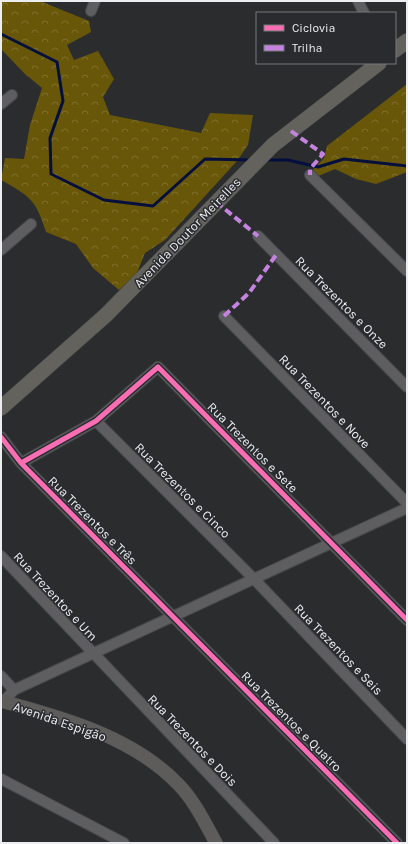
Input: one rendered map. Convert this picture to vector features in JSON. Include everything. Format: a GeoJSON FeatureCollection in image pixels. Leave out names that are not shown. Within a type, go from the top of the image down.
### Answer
{"type":"FeatureCollection","features":[{"type":"Feature","properties":{"kind":"main road"},"geometry":{"type":"LineString","coordinates":[[396,49],[407,41]]}},
{"type":"Feature","properties":{"kind":"main road","name":"Avenida Doutor Meirelles"},"geometry":{"type":"LineString","coordinates":[[1,408],[106,315],[273,145],[377,64]]}},
{"type":"Feature","properties":{"kind":"street"},"geometry":{"type":"LineString","coordinates":[[91,11],[95,1]]}},
{"type":"Feature","properties":{"kind":"street"},"geometry":{"type":"LineString","coordinates":[[358,1],[364,12]]}},
{"type":"Feature","properties":{"kind":"street"},"geometry":{"type":"LineString","coordinates":[[1,104],[12,95]]}},
{"type":"Feature","properties":{"kind":"street"},"geometry":{"type":"LineString","coordinates":[[310,175],[407,272]]}},
{"type":"Feature","properties":{"kind":"street"},"geometry":{"type":"LineString","coordinates":[[1,250],[31,224]]}},
{"type":"Feature","properties":{"kind":"street","name":"Rua Trezentos e Onze"},"geometry":{"type":"LineString","coordinates":[[258,236],[407,387]]}},
{"type":"Feature","properties":{"kind":"street","name":"Rua Trezentos e Nove"},"geometry":{"type":"LineString","coordinates":[[224,316],[407,503]]}},
{"type":"Feature","properties":{"kind":"street","name":"Rua Trezentos e Sete"},"geometry":{"type":"LineString","coordinates":[[96,421],[158,367],[332,542],[407,620]]}},
{"type":"Feature","properties":{"kind":"street"},"geometry":{"type":"LineString","coordinates":[[21,463],[96,421]]}},
{"type":"Feature","properties":{"kind":"street","name":"Rua Trezentos e Cinco"},"geometry":{"type":"LineString","coordinates":[[96,421],[253,578]]}},
{"type":"Feature","properties":{"kind":"street","name":"Rua Trezentos e Três"},"geometry":{"type":"LineString","coordinates":[[1,437],[21,463],[172,615]]}},
{"type":"Feature","properties":{"kind":"street"},"geometry":{"type":"LineString","coordinates":[[2,701],[14,690],[93,654],[172,615],[407,508]]}},
{"type":"Feature","properties":{"kind":"street","name":"Rua Trezentos e Um"},"geometry":{"type":"LineString","coordinates":[[1,556],[93,654]]}},
{"type":"Feature","properties":{"kind":"street","name":"Rua Trezentos e Seis"},"geometry":{"type":"LineString","coordinates":[[253,578],[407,739]]}},
{"type":"Feature","properties":{"kind":"street","name":"Rua Trezentos e Quatro"},"geometry":{"type":"LineString","coordinates":[[172,615],[397,843]]}},
{"type":"Feature","properties":{"kind":"street","name":"Rua Trezentos e Dois"},"geometry":{"type":"LineString","coordinates":[[93,654],[274,843]]}},
{"type":"Feature","properties":{"kind":"street"},"geometry":{"type":"LineString","coordinates":[[1,676],[14,690]]}},
{"type":"Feature","properties":{"kind":"street","name":"Avenida Espigão"},"geometry":{"type":"LineString","coordinates":[[2,701],[49,714],[92,730],[147,758],[179,784],[199,812],[216,843]]}},
{"type":"Feature","properties":{"kind":"street"},"geometry":{"type":"LineString","coordinates":[[1,779],[124,843]]}},
{"type":"Feature","properties":{"kind":"green space"},"geometry":{"type":"Polygon","coordinates":[[[1,1],[40,1],[89,21],[91,32],[67,45],[74,60],[98,51],[114,79],[103,97],[110,115],[201,133],[210,113],[253,115],[248,145],[237,161],[165,240],[145,253],[137,273],[119,290],[93,268],[76,244],[46,232],[39,213],[31,200],[19,190],[1,180],[5,158],[24,159],[30,125],[42,88],[25,74],[1,49],[1,1]]]}},
{"type":"Feature","properties":{"kind":"green space"},"geometry":{"type":"Polygon","coordinates":[[[407,84],[407,172],[376,184],[356,179],[335,169],[316,177],[312,171],[324,158],[327,146],[407,84]]]}},
{"type":"Feature","properties":{"kind":"waterway"},"geometry":{"type":"LineString","coordinates":[[1,34],[57,62],[63,101],[50,138],[51,174],[104,200],[153,206],[205,159],[252,160]]}},
{"type":"Feature","properties":{"kind":"waterway"},"geometry":{"type":"LineString","coordinates":[[265,160],[288,160],[318,167],[344,159],[407,166]]}},
{"type":"Feature","properties":{"kind":"marked path"},"geometry":{"type":"LineString","coordinates":[[291,131],[323,154],[310,169],[310,175]]}},
{"type":"Feature","properties":{"kind":"marked path"},"geometry":{"type":"LineString","coordinates":[[216,202],[258,236]]}},
{"type":"Feature","properties":{"kind":"marked path"},"geometry":{"type":"LineString","coordinates":[[224,316],[249,293],[276,255]]}},
{"type":"Feature","properties":{"kind":"cycle path"},"geometry":{"type":"LineString","coordinates":[[21,463],[96,421],[158,367],[407,620]]}},
{"type":"Feature","properties":{"kind":"cycle path"},"geometry":{"type":"LineString","coordinates":[[1,437],[21,463],[397,843]]}}]}
